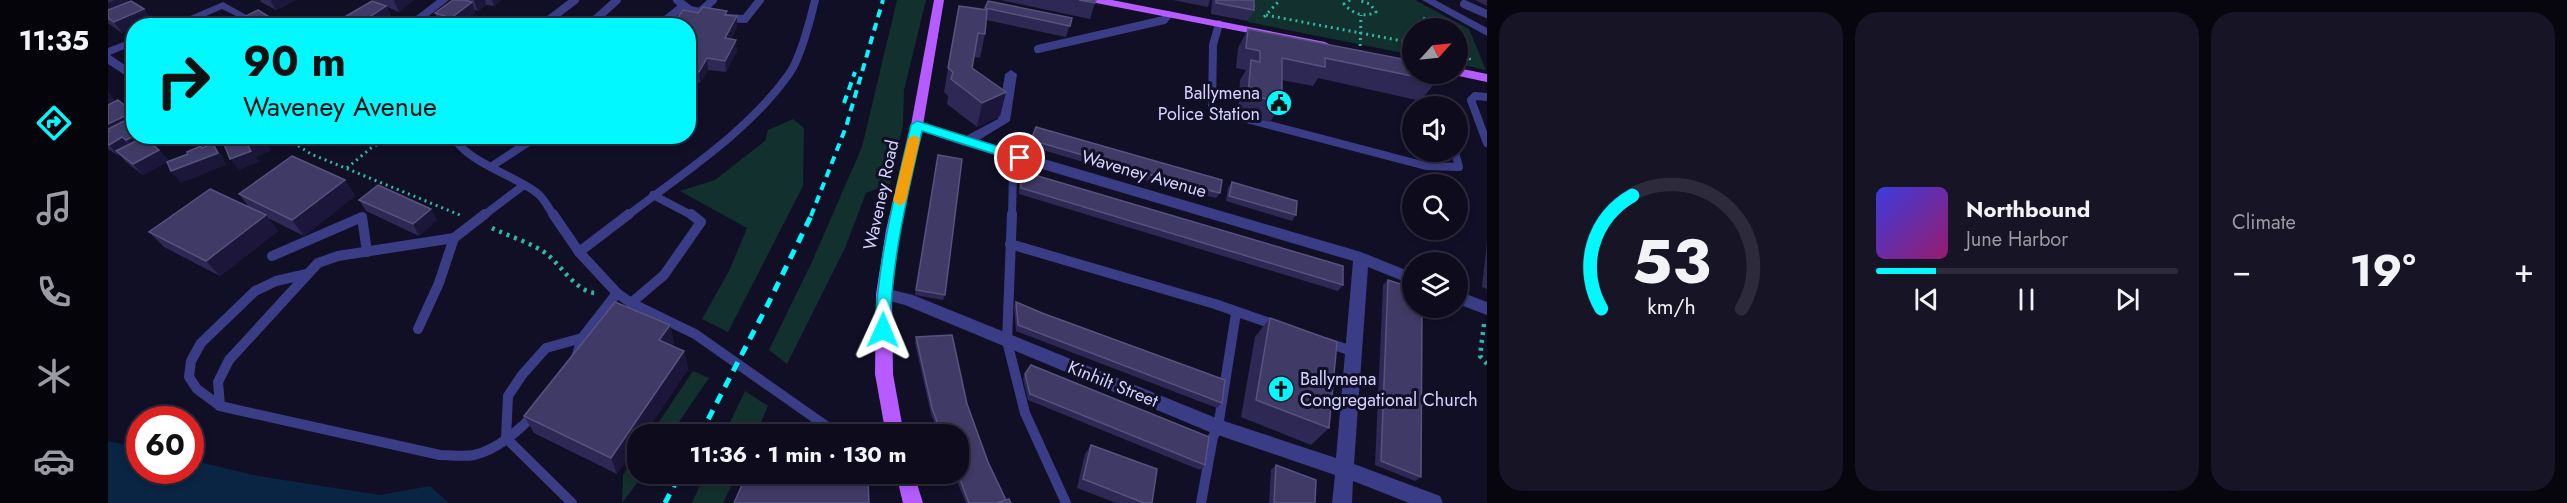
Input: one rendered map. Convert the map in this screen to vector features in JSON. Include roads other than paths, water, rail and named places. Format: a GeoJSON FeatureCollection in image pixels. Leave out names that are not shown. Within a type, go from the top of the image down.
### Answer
{"type":"FeatureCollection","features":[{"type":"Feature","properties":{"kind":"main road","name":"Waveney Road"},"geometry":{"type":"LineString","coordinates":[[894,424],[884,374],[884,294],[893,230],[917,125],[939,0]]}},
{"type":"Feature","properties":{"kind":"main road"},"geometry":{"type":"LineString","coordinates":[[1096,0],[1137,4],[1168,15],[1360,52]]}},
{"type":"Feature","properties":{"kind":"main road"},"geometry":{"type":"LineString","coordinates":[[1468,74],[1487,78]]}},
{"type":"Feature","properties":{"kind":"main road"},"geometry":{"type":"LineString","coordinates":[[908,484],[913,503]]}},
{"type":"Feature","properties":{"kind":"street"},"geometry":{"type":"LineString","coordinates":[[419,18],[444,0]]}},
{"type":"Feature","properties":{"kind":"street"},"geometry":{"type":"LineString","coordinates":[[1427,0],[1460,18]]}},
{"type":"Feature","properties":{"kind":"street"},"geometry":{"type":"LineString","coordinates":[[191,18],[223,4],[242,16]]}},
{"type":"Feature","properties":{"kind":"street"},"geometry":{"type":"LineString","coordinates":[[1468,22],[1487,33]]}},
{"type":"Feature","properties":{"kind":"street"},"geometry":{"type":"LineString","coordinates":[[108,52],[126,44]]}},
{"type":"Feature","properties":{"kind":"street"},"geometry":{"type":"LineString","coordinates":[[108,58],[126,71]]}},
{"type":"Feature","properties":{"kind":"street"},"geometry":{"type":"LineString","coordinates":[[966,142],[1004,121],[1011,74]]}},
{"type":"Feature","properties":{"kind":"street","name":"Waveney Avenue"},"geometry":{"type":"LineString","coordinates":[[917,125],[966,142],[1361,258],[1402,275]]}},
{"type":"Feature","properties":{"kind":"street"},"geometry":{"type":"LineString","coordinates":[[1342,503],[1361,258]]}},
{"type":"Feature","properties":{"kind":"street","name":"Kinhilt Street"},"geometry":{"type":"LineString","coordinates":[[884,294],[907,299],[1218,427],[1344,469],[1433,503]]}},
{"type":"Feature","properties":{"kind":"street"},"geometry":{"type":"LineString","coordinates":[[1468,301],[1487,309]]}},
{"type":"Feature","properties":{"kind":"lane"},"geometry":{"type":"LineString","coordinates":[[551,18],[575,0]]}},
{"type":"Feature","properties":{"kind":"lane"},"geometry":{"type":"LineString","coordinates":[[597,18],[617,0]]}},
{"type":"Feature","properties":{"kind":"lane"},"geometry":{"type":"LineString","coordinates":[[700,12],[713,0]]}},
{"type":"Feature","properties":{"kind":"lane"},"geometry":{"type":"LineString","coordinates":[[667,18],[680,3],[700,12],[738,21],[745,20],[760,0]]}},
{"type":"Feature","properties":{"kind":"lane"},"geometry":{"type":"LineString","coordinates":[[579,252],[735,133],[791,72],[812,15],[815,0]]}},
{"type":"Feature","properties":{"kind":"lane"},"geometry":{"type":"LineString","coordinates":[[1464,4],[1485,14]]}},
{"type":"Feature","properties":{"kind":"lane"},"geometry":{"type":"LineString","coordinates":[[1468,20],[1485,14]]}},
{"type":"Feature","properties":{"kind":"lane"},"geometry":{"type":"LineString","coordinates":[[1038,49],[1164,20],[1168,15]]}},
{"type":"Feature","properties":{"kind":"lane"},"geometry":{"type":"LineString","coordinates":[[1219,24],[1214,45],[1212,110],[1402,160]]}},
{"type":"Feature","properties":{"kind":"lane"},"geometry":{"type":"LineString","coordinates":[[1487,97],[1475,96],[1471,100],[1487,143]]}},
{"type":"Feature","properties":{"kind":"lane"},"geometry":{"type":"LineString","coordinates":[[457,144],[544,200],[579,252],[617,293],[631,303],[695,334],[823,424]]}},
{"type":"Feature","properties":{"kind":"lane"},"geometry":{"type":"LineString","coordinates":[[492,166],[526,144]]}},
{"type":"Feature","properties":{"kind":"lane"},"geometry":{"type":"LineString","coordinates":[[1020,158],[1013,174],[1006,341],[1025,412],[1066,503]]}},
{"type":"Feature","properties":{"kind":"lane"},"geometry":{"type":"LineString","coordinates":[[1411,162],[1426,166],[1459,167],[1458,162]]}},
{"type":"Feature","properties":{"kind":"lane"},"geometry":{"type":"LineString","coordinates":[[220,406],[218,382],[229,360],[307,274],[323,261],[454,238],[524,185]]}},
{"type":"Feature","properties":{"kind":"lane"},"geometry":{"type":"LineString","coordinates":[[631,303],[664,275],[701,222],[687,211],[653,195]]}},
{"type":"Feature","properties":{"kind":"lane"},"geometry":{"type":"LineString","coordinates":[[272,256],[362,217],[367,252]]}},
{"type":"Feature","properties":{"kind":"lane"},"geometry":{"type":"LineString","coordinates":[[418,329],[439,283],[454,238]]}},
{"type":"Feature","properties":{"kind":"lane"},"geometry":{"type":"LineString","coordinates":[[1010,244],[1236,312],[1290,331]]}},
{"type":"Feature","properties":{"kind":"lane"},"geometry":{"type":"LineString","coordinates":[[307,274],[276,281],[255,291],[201,343],[191,361],[189,377],[197,390],[220,406],[440,455],[477,454],[506,438],[529,420],[544,402]]}},
{"type":"Feature","properties":{"kind":"lane"},"geometry":{"type":"LineString","coordinates":[[574,366],[582,338],[617,293]]}},
{"type":"Feature","properties":{"kind":"lane"},"geometry":{"type":"LineString","coordinates":[[1201,503],[1213,437],[1218,427],[1236,312]]}},
{"type":"Feature","properties":{"kind":"lane"},"geometry":{"type":"LineString","coordinates":[[572,503],[506,438],[508,396],[522,375],[546,348],[582,338]]}},
{"type":"Feature","properties":{"kind":"lane"},"geometry":{"type":"LineString","coordinates":[[1312,338],[1355,352]]}},
{"type":"Feature","properties":{"kind":"water"},"geometry":{"type":"Polygon","coordinates":[[[108,441],[126,445],[126,484],[204,484],[204,463],[258,476],[380,495],[430,486],[449,503],[108,503],[108,441]]]}},
{"type":"Feature","properties":{"kind":"railway"},"geometry":{"type":"LineString","coordinates":[[811,216],[846,127],[883,0]]}},
{"type":"Feature","properties":{"kind":"railway"},"geometry":{"type":"LineString","coordinates":[[844,103],[855,72]]}},
{"type":"Feature","properties":{"kind":"railway"},"geometry":{"type":"LineString","coordinates":[[706,424],[812,214]]}},
{"type":"Feature","properties":{"kind":"railway"},"geometry":{"type":"LineString","coordinates":[[665,503],[675,484]]}},
{"type":"Feature","properties":{"kind":"place","name":"Ballymena Police Station"},"geometry":{"type":"Point","coordinates":[1279,103]}},
{"type":"Feature","properties":{"kind":"place","name":"Ballymena Congregational Church"},"geometry":{"type":"Point","coordinates":[1281,389]}}]}
